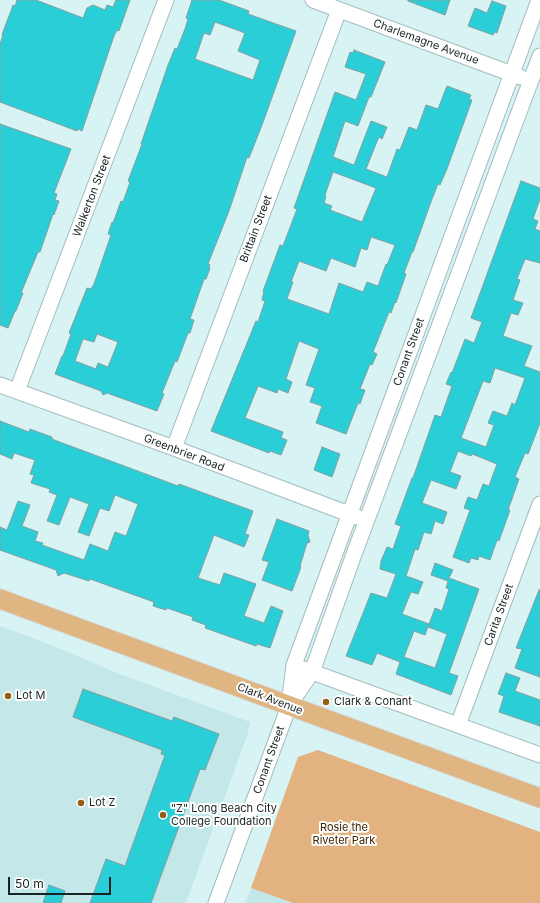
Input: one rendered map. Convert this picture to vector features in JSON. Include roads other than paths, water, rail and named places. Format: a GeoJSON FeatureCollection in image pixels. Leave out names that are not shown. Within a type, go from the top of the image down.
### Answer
{"type":"FeatureCollection","features":[{"type":"Feature","properties":{"kind":"main road","name":"Clark Avenue"},"geometry":{"type":"LineString","coordinates":[[0,599],[540,798]]}},
{"type":"Feature","properties":{"kind":"street","name":"Walkerton Street"},"geometry":{"type":"LineString","coordinates":[[17,391],[166,0]]}},
{"type":"Feature","properties":{"kind":"street","name":"Charlemagne Avenue"},"geometry":{"type":"LineString","coordinates":[[313,0],[535,83]]}},
{"type":"Feature","properties":{"kind":"street","name":"Conant Street"},"geometry":{"type":"LineString","coordinates":[[216,903],[289,706],[294,665],[539,0]]}},
{"type":"Feature","properties":{"kind":"street","name":"Brittain Street"},"geometry":{"type":"LineString","coordinates":[[174,448],[339,10]]}},
{"type":"Feature","properties":{"kind":"street","name":"Conant Street"},"geometry":{"type":"LineString","coordinates":[[289,706],[312,672],[367,521],[535,83],[540,56]]}},
{"type":"Feature","properties":{"kind":"street","name":"Greenbrier Road"},"geometry":{"type":"LineString","coordinates":[[0,385],[174,448],[367,521]]}},
{"type":"Feature","properties":{"kind":"street","name":"Carita Street"},"geometry":{"type":"LineString","coordinates":[[458,726],[540,504]]}},
{"type":"Feature","properties":{"kind":"street"},"geometry":{"type":"LineString","coordinates":[[294,665],[540,756]]}},
{"type":"Feature","properties":{"kind":"place","name":"Lot M"},"geometry":{"type":"Point","coordinates":[8,696]}},
{"type":"Feature","properties":{"kind":"place","name":"Clark & Conant"},"geometry":{"type":"Point","coordinates":[326,702]}},
{"type":"Feature","properties":{"kind":"place","name":"Lot Z"},"geometry":{"type":"Point","coordinates":[81,803]}},
{"type":"Feature","properties":{"kind":"place","name":"\"Z\" Long Beach City College Foundation"},"geometry":{"type":"Point","coordinates":[163,815]}},
{"type":"Feature","properties":{"kind":"park label","name":"Rosie the Riveter Park"},"geometry":{"type":"Point","coordinates":[344,834]}}]}
